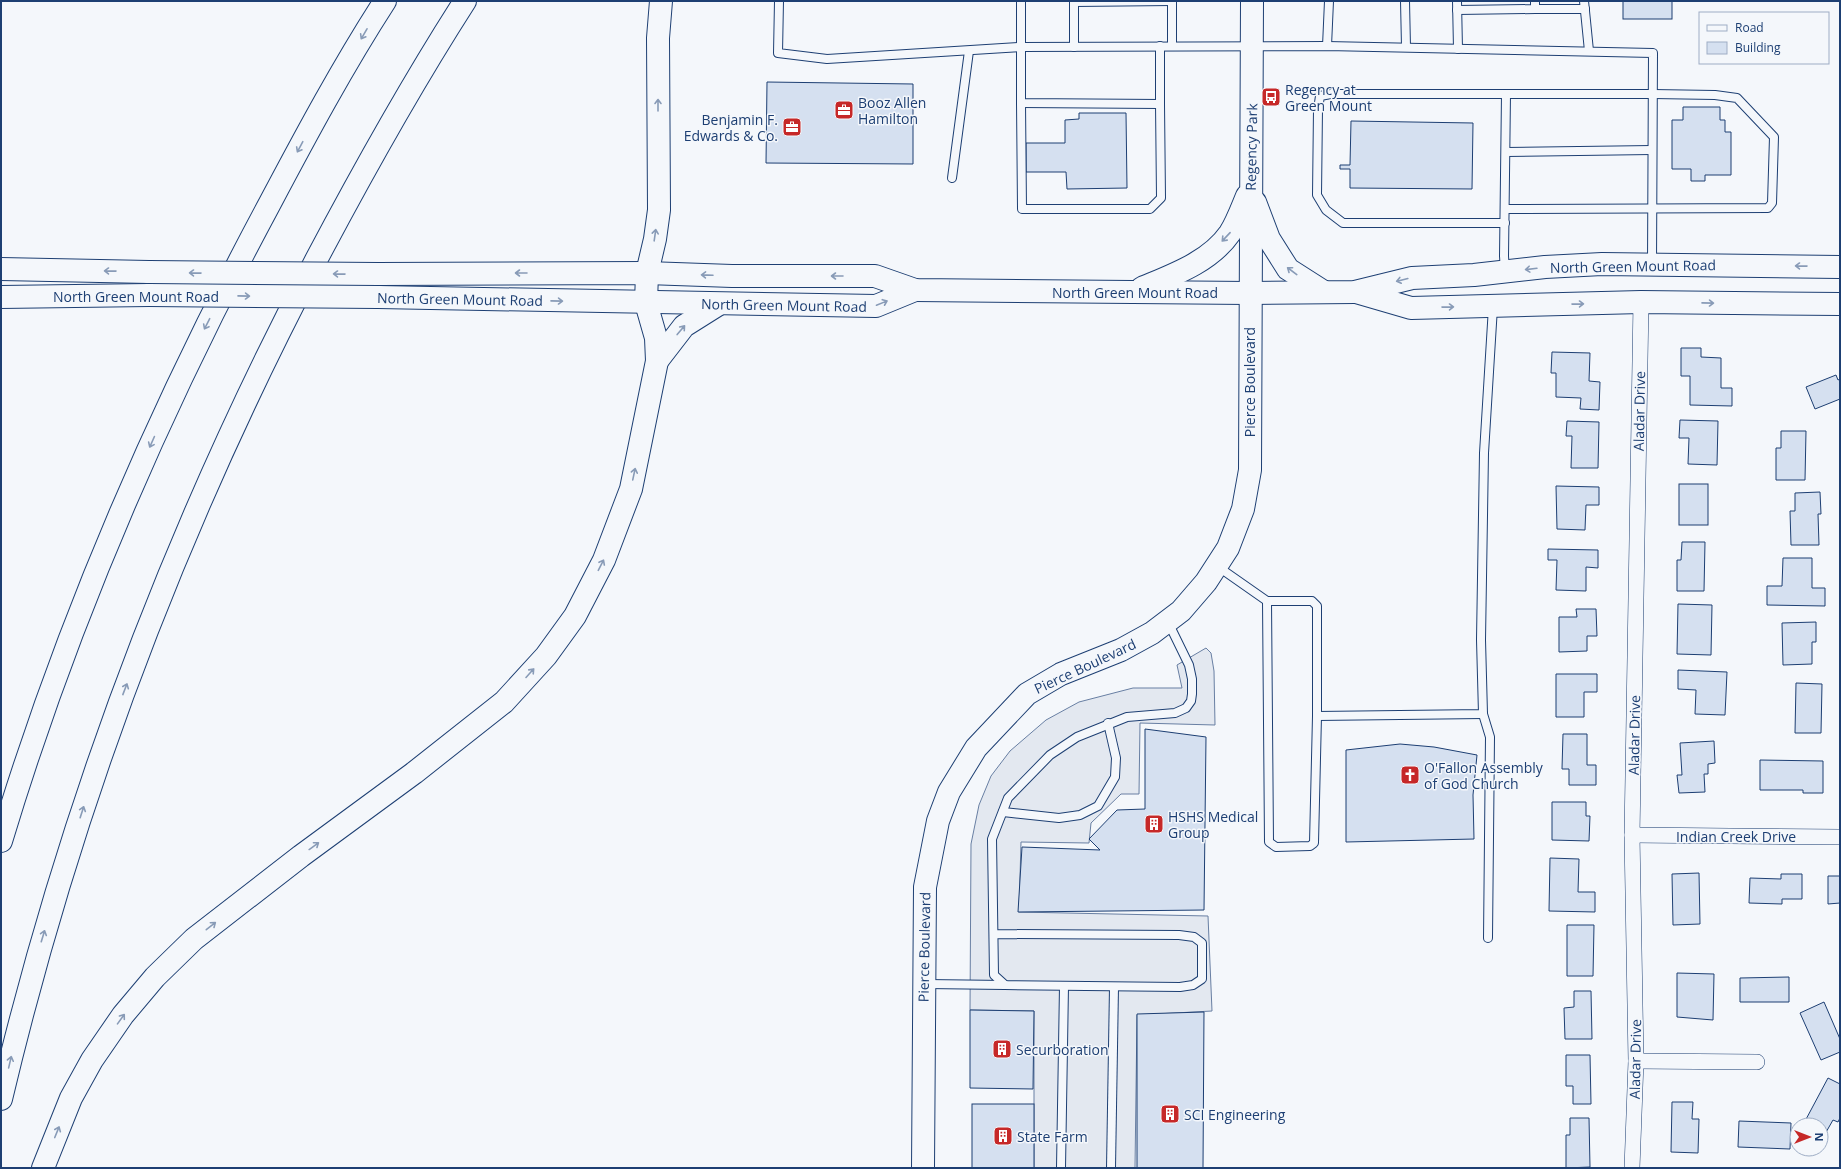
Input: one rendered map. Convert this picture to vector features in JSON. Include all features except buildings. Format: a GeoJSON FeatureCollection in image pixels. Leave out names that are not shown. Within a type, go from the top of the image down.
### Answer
{"type":"FeatureCollection","features":[{"type":"Feature","properties":{"kind":"main road"},"geometry":{"type":"LineString","coordinates":[[1,841],[14,797],[84,605],[131,490],[181,377],[244,250],[308,131],[384,1]]}},
{"type":"Feature","properties":{"kind":"main road"},"geometry":{"type":"LineString","coordinates":[[1,1100],[40,946],[78,823],[108,734],[191,521],[239,412],[371,156],[433,50],[466,1]]}},
{"type":"Feature","properties":{"kind":"main road"},"geometry":{"type":"LineString","coordinates":[[43,1168],[71,1098],[92,1060],[123,1015],[155,977],[194,939],[301,856],[414,773],[504,702],[546,656],[575,616],[604,560],[631,488],[657,361],[656,338],[646,303],[647,273],[655,239],[659,210],[658,38],[661,1]]}},
{"type":"Feature","properties":{"kind":"main road","name":"Regency Park"},"geometry":{"type":"LineString","coordinates":[[1249,293],[1252,1]]}},
{"type":"Feature","properties":{"kind":"main road"},"geometry":{"type":"LineString","coordinates":[[1134,292],[1186,269],[1210,253],[1230,233],[1250,190]]}},
{"type":"Feature","properties":{"kind":"main road"},"geometry":{"type":"LineString","coordinates":[[1250,190],[1269,239],[1288,269],[1324,292]]}},
{"type":"Feature","properties":{"kind":"main road","name":"North Green Mount Road"},"geometry":{"type":"LineString","coordinates":[[1,269],[378,274],[647,273],[732,276],[875,276],[915,290],[1249,293],[1355,292],[1412,278],[1474,276],[1566,266],[1840,266]]}},
{"type":"Feature","properties":{"kind":"main road","name":"North Green Mount Road"},"geometry":{"type":"LineString","coordinates":[[1,297],[149,295],[378,297],[876,306],[915,290]]}},
{"type":"Feature","properties":{"kind":"main road","name":"North Green Mount Road"},"geometry":{"type":"LineString","coordinates":[[1355,292],[1411,308],[1641,302],[1840,304]]}},
{"type":"Feature","properties":{"kind":"main road","name":"Pierce Boulevard"},"geometry":{"type":"LineString","coordinates":[[923,1168],[923,984],[925,887],[938,820],[949,792],[976,748],[1011,709],[1039,686],[1061,674],[1122,650],[1152,633],[1186,606],[1206,582],[1228,548],[1243,509],[1250,470],[1249,293]]}},
{"type":"Feature","properties":{"kind":"main road"},"geometry":{"type":"LineString","coordinates":[[657,361],[684,326],[719,304]]}},
{"type":"Feature","properties":{"kind":"street","name":"Aladar Drive"},"geometry":{"type":"LineString","coordinates":[[1632,1168],[1636,1061],[1632,835],[1641,302]]}},
{"type":"Feature","properties":{"kind":"street","name":"Indian Creek Drive"},"geometry":{"type":"LineString","coordinates":[[1632,835],[1840,836]]}},
{"type":"Feature","properties":{"kind":"street"},"geometry":{"type":"LineString","coordinates":[[1636,1061],[1757,1062]]}},
{"type":"Feature","properties":{"kind":"lane"},"geometry":{"type":"LineString","coordinates":[[779,1],[778,53],[827,59],[1020,47],[1074,46],[1327,46],[1653,53],[1652,265]]}},
{"type":"Feature","properties":{"kind":"lane"},"geometry":{"type":"LineString","coordinates":[[1021,1],[1020,47],[1022,209],[1150,209],[1161,198],[1160,46]]}},
{"type":"Feature","properties":{"kind":"lane"},"geometry":{"type":"LineString","coordinates":[[1074,46],[1074,1],[1172,1],[1172,46]]}},
{"type":"Feature","properties":{"kind":"lane"},"geometry":{"type":"LineString","coordinates":[[1327,46],[1329,1]]}},
{"type":"Feature","properties":{"kind":"lane"},"geometry":{"type":"LineString","coordinates":[[1405,1],[1406,47]]}},
{"type":"Feature","properties":{"kind":"lane"},"geometry":{"type":"LineString","coordinates":[[1457,1],[1458,49]]}},
{"type":"Feature","properties":{"kind":"lane"},"geometry":{"type":"LineString","coordinates":[[1457,10],[1535,5],[1584,5],[1589,51]]}},
{"type":"Feature","properties":{"kind":"lane"},"geometry":{"type":"LineString","coordinates":[[952,178],[968,51]]}},
{"type":"Feature","properties":{"kind":"lane"},"geometry":{"type":"LineString","coordinates":[[1505,209],[1768,208],[1772,203],[1774,138],[1737,98],[1715,95],[1331,94],[1320,96],[1318,109],[1317,196],[1326,210],[1343,223],[1505,223]]}},
{"type":"Feature","properties":{"kind":"lane"},"geometry":{"type":"LineString","coordinates":[[1505,272],[1506,94]]}},
{"type":"Feature","properties":{"kind":"lane"},"geometry":{"type":"LineString","coordinates":[[1021,103],[1160,104]]}},
{"type":"Feature","properties":{"kind":"lane"},"geometry":{"type":"LineString","coordinates":[[1506,152],[1652,150]]}},
{"type":"Feature","properties":{"kind":"lane"},"geometry":{"type":"LineString","coordinates":[[1488,938],[1490,737],[1483,714],[1481,640],[1484,460],[1493,306]]}},
{"type":"Feature","properties":{"kind":"lane"},"geometry":{"type":"LineString","coordinates":[[1216,566],[1267,601],[1312,600],[1317,606],[1317,716],[1314,843],[1310,846],[1276,847],[1269,842],[1267,601]]}},
{"type":"Feature","properties":{"kind":"lane"},"geometry":{"type":"LineString","coordinates":[[1005,985],[994,975],[992,839],[1008,798],[1050,755],[1077,737],[1108,723],[1127,717],[1175,713],[1186,708],[1190,701],[1192,679],[1189,665],[1168,621]]}},
{"type":"Feature","properties":{"kind":"lane"},"geometry":{"type":"LineString","coordinates":[[1317,716],[1483,714]]}},
{"type":"Feature","properties":{"kind":"lane"},"geometry":{"type":"LineString","coordinates":[[1003,812],[1059,818],[1080,815],[1098,806],[1115,777],[1116,758],[1108,723]]}},
{"type":"Feature","properties":{"kind":"lane"},"geometry":{"type":"LineString","coordinates":[[923,984],[1180,987],[1193,985],[1202,979],[1202,943],[1194,937],[1179,935],[994,934]]}},
{"type":"Feature","properties":{"kind":"lane"},"geometry":{"type":"LineString","coordinates":[[1061,1168],[1064,986]]}},
{"type":"Feature","properties":{"kind":"lane"},"geometry":{"type":"LineString","coordinates":[[1112,1168],[1114,986]]}},
{"type":"Feature","properties":{"kind":"shaded area"},"geometry":{"type":"Polygon","coordinates":[[[1206,648],[1211,653],[1214,671],[1215,725],[1140,723],[1139,794],[1121,794],[1091,823],[1089,843],[1021,842],[1019,912],[1208,916],[1212,1011],[1137,1015],[1135,1168],[1034,1168],[1034,1011],[970,1010],[971,844],[979,805],[991,776],[1010,751],[1046,720],[1079,702],[1133,688],[1182,688],[1177,665],[1206,648]]]}},
{"type":"Feature","properties":{"kind":"place","name":"Regency at Green Mount"},"geometry":{"type":"Point","coordinates":[1271,97]}},
{"type":"Feature","properties":{"kind":"place","name":"Booz Allen Hamilton"},"geometry":{"type":"Point","coordinates":[844,110]}},
{"type":"Feature","properties":{"kind":"place","name":"Benjamin F. Edwards & Co."},"geometry":{"type":"Point","coordinates":[792,127]}},
{"type":"Feature","properties":{"kind":"place","name":"O'Fallon Assembly of God Church"},"geometry":{"type":"Point","coordinates":[1410,775]}},
{"type":"Feature","properties":{"kind":"place","name":"HSHS Medical Group"},"geometry":{"type":"Point","coordinates":[1154,824]}},
{"type":"Feature","properties":{"kind":"place","name":"Securboration"},"geometry":{"type":"Point","coordinates":[1002,1049]}},
{"type":"Feature","properties":{"kind":"place","name":"SCI Engineering"},"geometry":{"type":"Point","coordinates":[1170,1114]}},
{"type":"Feature","properties":{"kind":"place","name":"State Farm"},"geometry":{"type":"Point","coordinates":[1003,1136]}}]}
